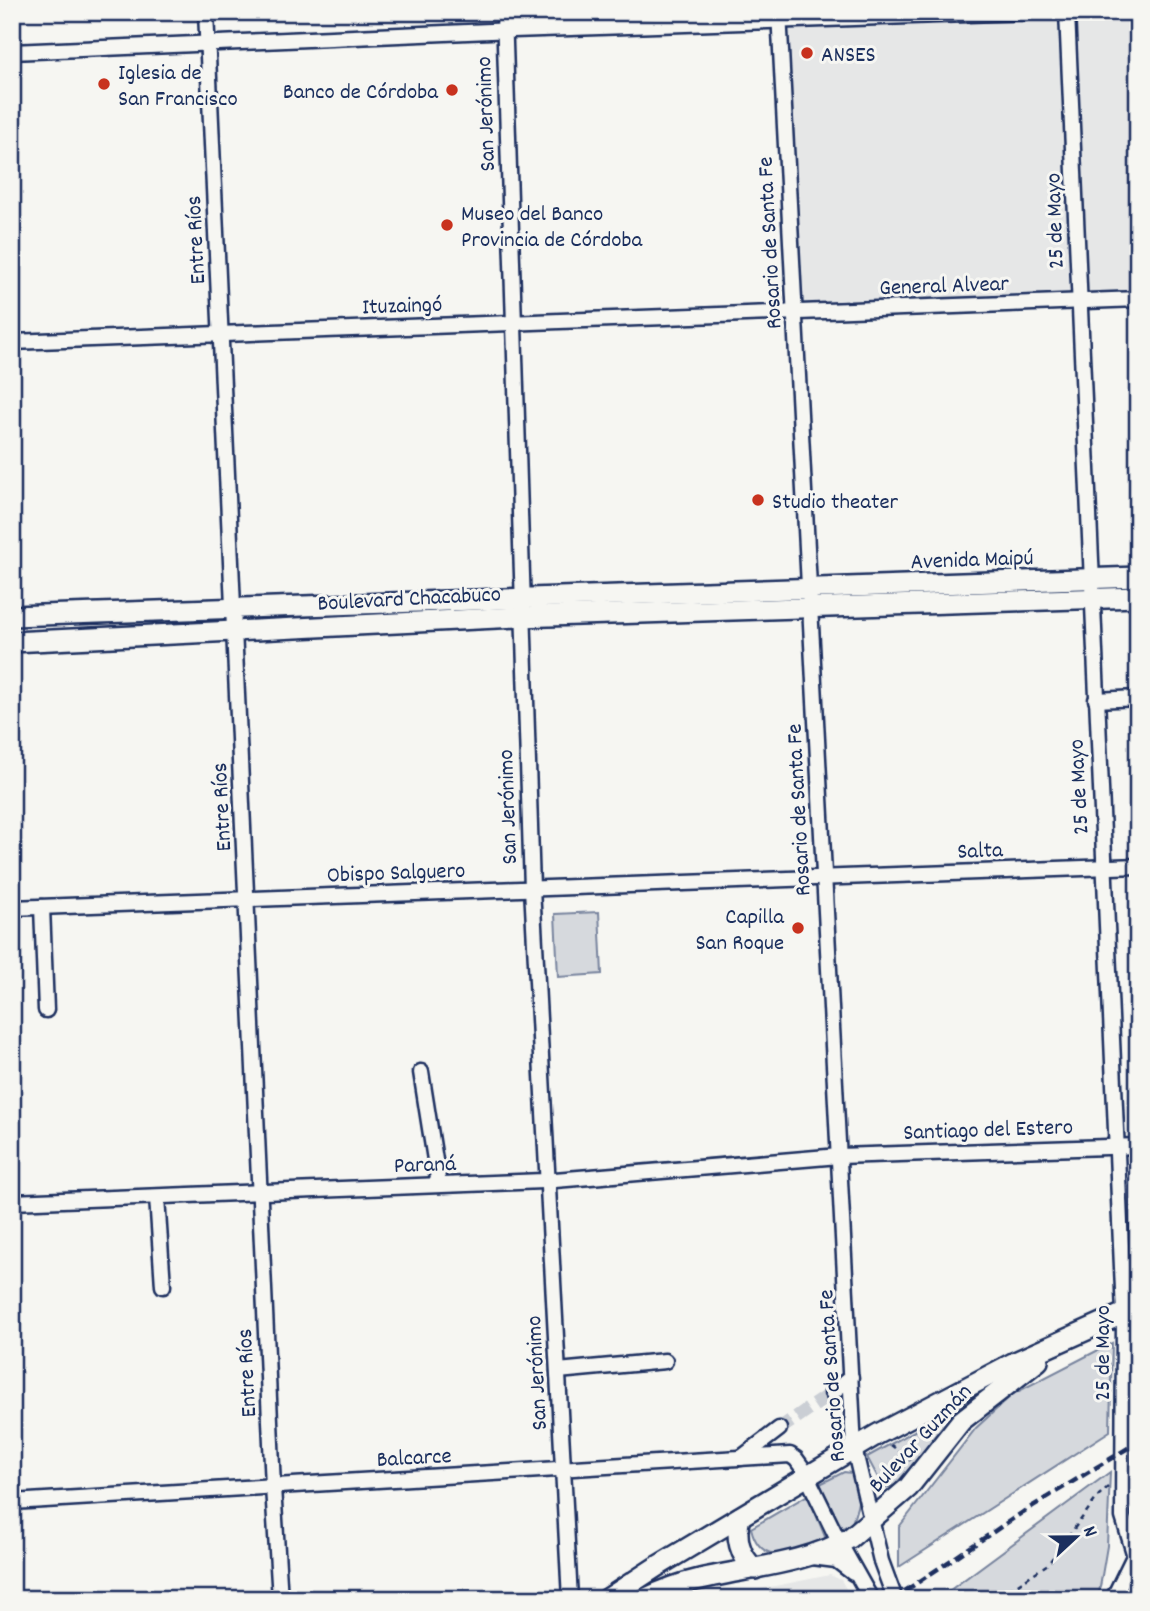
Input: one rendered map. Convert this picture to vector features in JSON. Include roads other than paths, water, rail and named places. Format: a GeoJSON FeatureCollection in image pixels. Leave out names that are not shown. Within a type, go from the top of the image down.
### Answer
{"type":"FeatureCollection","features":[{"type":"Feature","properties":{"kind":"main road","name":"Avenida Maipú"},"geometry":{"type":"LineString","coordinates":[[808,598],[1138,577]]}},
{"type":"Feature","properties":{"kind":"main road","name":"Avenida Maipú"},"geometry":{"type":"LineString","coordinates":[[808,598],[1138,597]]}},
{"type":"Feature","properties":{"kind":"main road","name":"Boulevard Chacabuco"},"geometry":{"type":"LineString","coordinates":[[12,616],[234,608],[522,607],[808,598]]}},
{"type":"Feature","properties":{"kind":"main road","name":"Boulevard Chacabuco"},"geometry":{"type":"LineString","coordinates":[[12,642],[234,629],[522,607]]}},
{"type":"Feature","properties":{"kind":"main road","name":"Bulevar Guzmán"},"geometry":{"type":"LineString","coordinates":[[607,1599],[878,1434],[1013,1363],[1131,1310]]}},
{"type":"Feature","properties":{"kind":"main road","name":"Bulevar Guzmán"},"geometry":{"type":"LineString","coordinates":[[644,1599],[692,1581],[755,1569],[840,1544],[872,1521],[908,1488],[961,1422],[975,1409],[1071,1338]]}},
{"type":"Feature","properties":{"kind":"main road"},"geometry":{"type":"LineString","coordinates":[[740,1517],[737,1536],[740,1547],[755,1569]]}},
{"type":"Feature","properties":{"kind":"street","name":"Entre Ríos"},"geometry":{"type":"LineString","coordinates":[[206,12],[280,1599]]}},
{"type":"Feature","properties":{"kind":"street","name":"San Jerónimo"},"geometry":{"type":"LineString","coordinates":[[504,12],[532,888],[570,1599]]}},
{"type":"Feature","properties":{"kind":"street"},"geometry":{"type":"LineString","coordinates":[[12,51],[505,31],[779,16],[1025,12]]}},
{"type":"Feature","properties":{"kind":"street","name":"25 de Mayo"},"geometry":{"type":"LineString","coordinates":[[1067,12],[1115,1146],[1131,1310],[1123,1517],[1137,1553]]}},
{"type":"Feature","properties":{"kind":"street","name":"Rosario de Santa Fe"},"geometry":{"type":"LineString","coordinates":[[779,16],[854,1448],[881,1561],[895,1599]]}},
{"type":"Feature","properties":{"kind":"street","name":"General Alvear"},"geometry":{"type":"LineString","coordinates":[[794,313],[1138,299]]}},
{"type":"Feature","properties":{"kind":"street","name":"Ituzaingó"},"geometry":{"type":"LineString","coordinates":[[12,342],[794,313]]}},
{"type":"Feature","properties":{"kind":"street"},"geometry":{"type":"LineString","coordinates":[[1096,701],[1138,698]]}},
{"type":"Feature","properties":{"kind":"street","name":"Salta"},"geometry":{"type":"LineString","coordinates":[[824,879],[1138,866]]}},
{"type":"Feature","properties":{"kind":"street","name":"Obispo Salguero"},"geometry":{"type":"LineString","coordinates":[[12,908],[824,879]]}},
{"type":"Feature","properties":{"kind":"street"},"geometry":{"type":"LineString","coordinates":[[42,907],[46,1010]]}},
{"type":"Feature","properties":{"kind":"street"},"geometry":{"type":"LineString","coordinates":[[421,1072],[439,1185]]}},
{"type":"Feature","properties":{"kind":"street","name":"Santiago del Estero"},"geometry":{"type":"LineString","coordinates":[[839,1156],[1138,1146]]}},
{"type":"Feature","properties":{"kind":"street","name":"Paraná"},"geometry":{"type":"LineString","coordinates":[[12,1202],[548,1181],[839,1156]]}},
{"type":"Feature","properties":{"kind":"street"},"geometry":{"type":"LineString","coordinates":[[157,1197],[163,1286]]}},
{"type":"Feature","properties":{"kind":"street"},"geometry":{"type":"LineString","coordinates":[[558,1371],[665,1361]]}},
{"type":"Feature","properties":{"kind":"street"},"geometry":{"type":"LineString","coordinates":[[832,1393],[851,1377]]}},
{"type":"Feature","properties":{"kind":"street"},"geometry":{"type":"LineString","coordinates":[[740,1458],[779,1429]]}},
{"type":"Feature","properties":{"kind":"street","name":"Balcarce"},"geometry":{"type":"LineString","coordinates":[[12,1502],[790,1455],[808,1477]]}},
{"type":"Feature","properties":{"kind":"street","name":"Rosario de Santa Fe"},"geometry":{"type":"LineString","coordinates":[[808,1477],[840,1544],[871,1599]]}},
{"type":"Feature","properties":{"kind":"street"},"geometry":{"type":"LineString","coordinates":[[1113,1599],[1137,1553]]}},
{"type":"Feature","properties":{"kind":"street"},"geometry":{"type":"LineString","coordinates":[[793,1559],[815,1557],[836,1560],[846,1566],[863,1585]]}},
{"type":"Feature","properties":{"kind":"tunnel"},"geometry":{"type":"LineString","coordinates":[[779,1429],[832,1393]]}},
{"type":"Feature","properties":{"kind":"railway"},"geometry":{"type":"LineString","coordinates":[[893,1599],[1023,1512],[1138,1442]]}},
{"type":"Feature","properties":{"kind":"place","name":"ANSES"},"geometry":{"type":"Point","coordinates":[807,53]}},
{"type":"Feature","properties":{"kind":"place","name":"Iglesia de San Francisco"},"geometry":{"type":"Point","coordinates":[104,84]}},
{"type":"Feature","properties":{"kind":"place","name":"Banco de Córdoba"},"geometry":{"type":"Point","coordinates":[452,90]}},
{"type":"Feature","properties":{"kind":"place","name":"Museo del Banco Provincia de Córdoba"},"geometry":{"type":"Point","coordinates":[447,225]}},
{"type":"Feature","properties":{"kind":"place","name":"Studio theater"},"geometry":{"type":"Point","coordinates":[758,500]}},
{"type":"Feature","properties":{"kind":"place","name":"Capilla San Roque"},"geometry":{"type":"Point","coordinates":[798,928]}}]}
